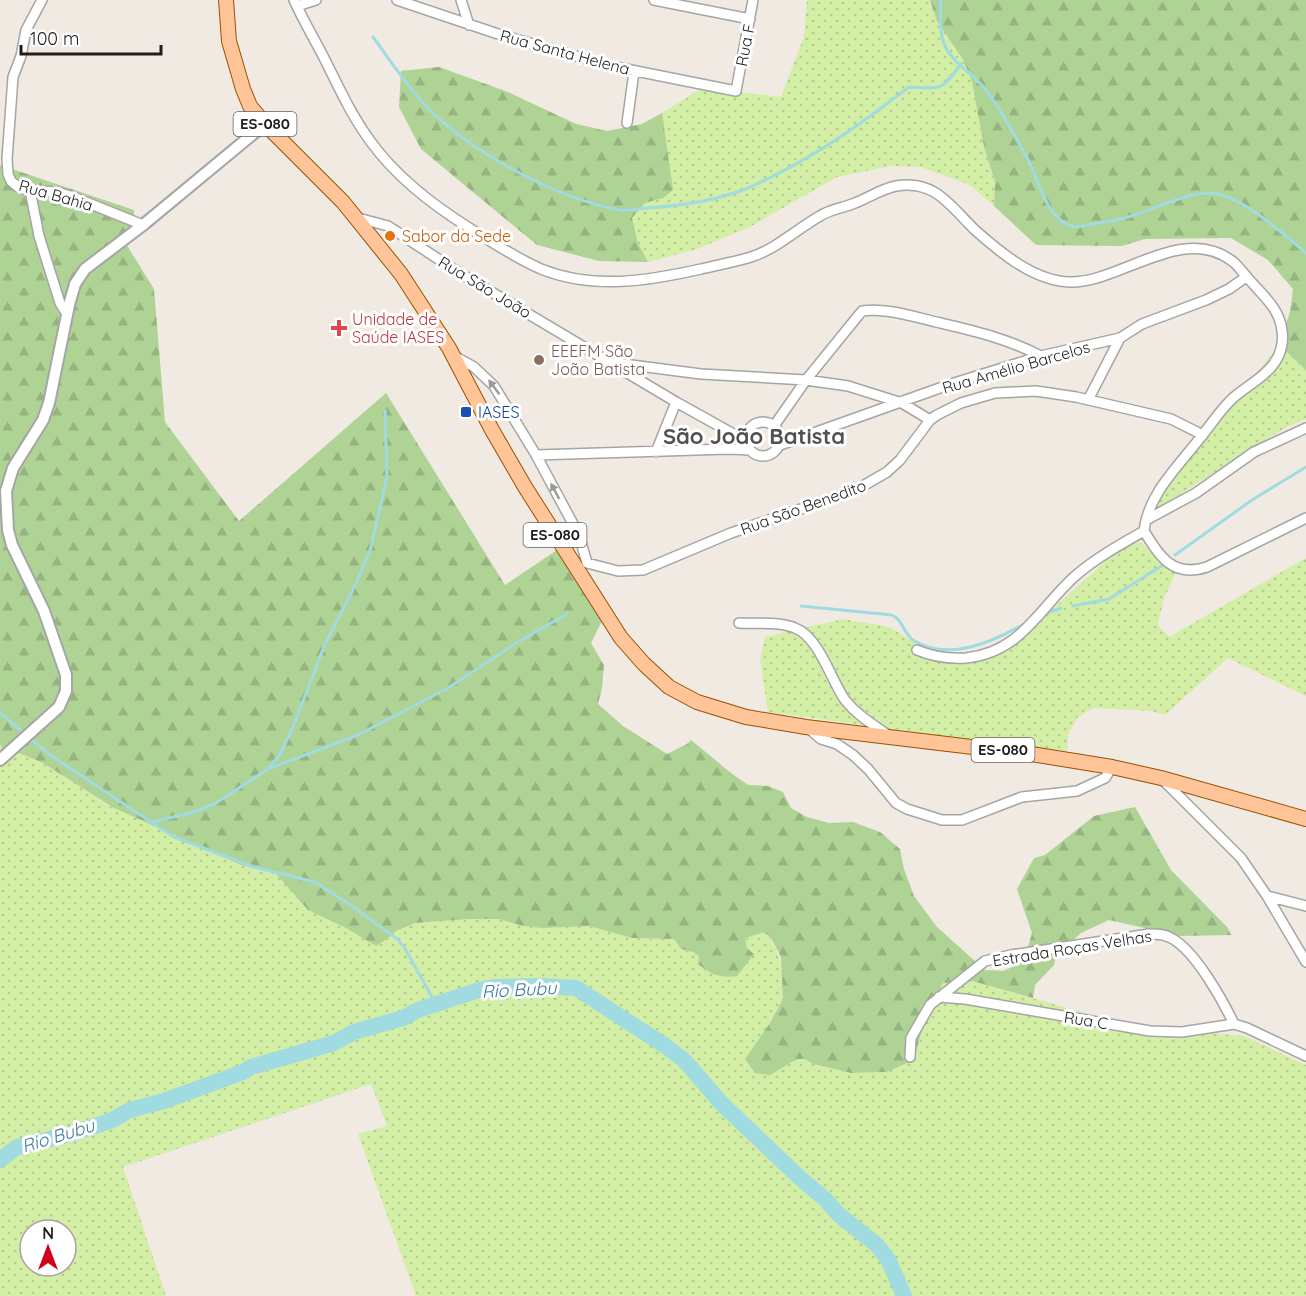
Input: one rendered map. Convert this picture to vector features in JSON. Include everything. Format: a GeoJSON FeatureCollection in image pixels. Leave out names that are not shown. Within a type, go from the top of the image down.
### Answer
{"type":"FeatureCollection","features":[{"type":"Feature","properties":{"kind":"main road","name":"ES-080"},"geometry":{"type":"LineString","coordinates":[[226,0],[229,41],[250,106],[358,218],[401,274],[454,357],[525,487],[582,566],[621,638],[669,687],[720,711],[746,717],[1112,767],[1161,778],[1306,819]]}},
{"type":"Feature","properties":{"kind":"street","name":"Rua Bahia"},"geometry":{"type":"LineString","coordinates":[[42,0],[26,30],[11,88],[8,174],[18,187],[71,196],[143,225]]}},
{"type":"Feature","properties":{"kind":"street"},"geometry":{"type":"LineString","coordinates":[[316,0],[295,3],[352,115],[396,172],[452,217],[529,263],[561,275],[602,281],[637,280],[748,258],[771,248],[824,213],[856,203],[886,189],[910,185],[921,187],[946,198],[973,228],[1018,263],[1033,272],[1059,280],[1071,282],[1088,280],[1162,254],[1194,248],[1212,251],[1229,258],[1235,262],[1278,314],[1282,329],[1278,358],[1270,369],[1228,402],[1167,479],[1149,507],[1144,531],[1154,549],[1169,564],[1190,571],[1207,567],[1306,518]]}},
{"type":"Feature","properties":{"kind":"street","name":"Rua Santa Helena"},"geometry":{"type":"LineString","coordinates":[[397,0],[469,25],[634,72],[736,91]]}},
{"type":"Feature","properties":{"kind":"street"},"geometry":{"type":"LineString","coordinates":[[461,0],[469,25]]}},
{"type":"Feature","properties":{"kind":"street"},"geometry":{"type":"LineString","coordinates":[[654,0],[750,20]]}},
{"type":"Feature","properties":{"kind":"street","name":"Rua F"},"geometry":{"type":"LineString","coordinates":[[736,91],[753,0]]}},
{"type":"Feature","properties":{"kind":"street"},"geometry":{"type":"LineString","coordinates":[[627,123],[634,72]]}},
{"type":"Feature","properties":{"kind":"street"},"geometry":{"type":"LineString","coordinates":[[0,760],[59,707],[66,691],[66,675],[44,611],[12,544],[8,530],[6,491],[13,468],[43,420],[49,403],[75,284],[85,268],[143,225],[265,124]]}},
{"type":"Feature","properties":{"kind":"street"},"geometry":{"type":"LineString","coordinates":[[30,190],[39,236],[60,303],[67,314]]}},
{"type":"Feature","properties":{"kind":"street","name":"Rua São João"},"geometry":{"type":"LineString","coordinates":[[358,218],[388,226],[458,272],[748,446]]}},
{"type":"Feature","properties":{"kind":"street","name":"Rua Amélio Barcelos"},"geometry":{"type":"LineString","coordinates":[[780,445],[951,384],[1041,356],[1120,338],[1142,324],[1229,289],[1246,277]]}},
{"type":"Feature","properties":{"kind":"street"},"geometry":{"type":"LineString","coordinates":[[774,426],[806,380],[862,311],[886,310],[991,335],[1009,340],[1041,356]]}},
{"type":"Feature","properties":{"kind":"street"},"geometry":{"type":"LineString","coordinates":[[1088,400],[1120,338]]}},
{"type":"Feature","properties":{"kind":"street"},"geometry":{"type":"LineString","coordinates":[[454,357],[474,367],[494,386],[536,455],[579,535],[582,566]]}},
{"type":"Feature","properties":{"kind":"street"},"geometry":{"type":"LineString","coordinates":[[613,363],[700,374],[806,380],[848,386],[902,402],[930,420]]}},
{"type":"Feature","properties":{"kind":"street","name":"Rua São Benedito"},"geometry":{"type":"LineString","coordinates":[[582,566],[618,571],[643,570],[731,533],[856,490],[887,472],[900,460],[930,420],[961,403],[995,393],[1036,391],[1088,400],[1171,419],[1203,435]]}},
{"type":"Feature","properties":{"kind":"street"},"geometry":{"type":"LineString","coordinates":[[656,452],[676,402]]}},
{"type":"Feature","properties":{"kind":"street"},"geometry":{"type":"LineString","coordinates":[[760,422],[774,426],[781,438],[780,445],[776,451],[763,456],[756,455],[748,446],[748,430],[760,422]]}},
{"type":"Feature","properties":{"kind":"street"},"geometry":{"type":"LineString","coordinates":[[1146,520],[1196,493],[1254,452],[1306,428]]}},
{"type":"Feature","properties":{"kind":"street"},"geometry":{"type":"LineString","coordinates":[[536,455],[728,449],[748,446]]}},
{"type":"Feature","properties":{"kind":"street"},"geometry":{"type":"LineString","coordinates":[[917,650],[945,658],[977,657],[1010,644],[1036,620],[1077,575],[1144,531]]}},
{"type":"Feature","properties":{"kind":"street"},"geometry":{"type":"LineString","coordinates":[[740,623],[786,626],[802,632],[817,649],[851,707],[860,716],[890,736]]}},
{"type":"Feature","properties":{"kind":"street"},"geometry":{"type":"LineString","coordinates":[[806,727],[821,739],[837,744],[853,755],[896,803],[907,809],[942,820],[962,820],[1022,797],[1077,791],[1104,778],[1112,767]]}},
{"type":"Feature","properties":{"kind":"street"},"geometry":{"type":"LineString","coordinates":[[1161,778],[1241,858],[1267,896],[1306,962]]}},
{"type":"Feature","properties":{"kind":"street"},"geometry":{"type":"LineString","coordinates":[[1267,896],[1306,906]]}},
{"type":"Feature","properties":{"kind":"street","name":"Estrada Roças Velhas"},"geometry":{"type":"LineString","coordinates":[[910,1057],[914,1029],[925,1012],[939,997],[980,964],[993,958],[1159,934],[1170,937],[1186,949],[1220,998],[1234,1024]]}},
{"type":"Feature","properties":{"kind":"street","name":"Rua C"},"geometry":{"type":"LineString","coordinates":[[939,997],[965,999],[1150,1031],[1182,1032],[1234,1024]]}},
{"type":"Feature","properties":{"kind":"street"},"geometry":{"type":"LineString","coordinates":[[1234,1024],[1306,1056]]}},
{"type":"Feature","properties":{"kind":"green space"},"geometry":{"type":"Polygon","coordinates":[[[807,0],[930,0],[931,6],[964,61],[972,82],[984,147],[995,182],[994,206],[970,185],[921,167],[890,166],[837,177],[750,227],[697,249],[648,262],[638,243],[632,217],[645,203],[663,198],[672,190],[662,113],[702,88],[781,97],[804,37],[807,0]]]}},
{"type":"Feature","properties":{"kind":"green space"},"geometry":{"type":"Polygon","coordinates":[[[930,0],[1306,0],[1306,370],[1279,345],[1290,312],[1293,289],[1268,260],[1231,238],[1145,239],[1122,246],[1036,245],[994,206],[995,182],[984,147],[972,82],[964,61],[937,21],[930,0]]]}},
{"type":"Feature","properties":{"kind":"green space"},"geometry":{"type":"Polygon","coordinates":[[[439,67],[508,92],[576,124],[607,131],[642,124],[662,113],[673,190],[663,198],[645,203],[632,218],[638,243],[648,262],[599,261],[537,245],[421,149],[399,107],[401,71],[439,67]]]}},
{"type":"Feature","properties":{"kind":"green space"},"geometry":{"type":"Polygon","coordinates":[[[0,165],[134,210],[134,230],[123,239],[154,289],[165,422],[239,521],[386,393],[505,585],[560,548],[603,619],[591,643],[604,665],[598,704],[623,726],[667,754],[691,740],[748,785],[768,786],[783,792],[791,808],[807,817],[829,823],[853,822],[880,832],[900,849],[904,869],[914,896],[937,927],[985,970],[1003,971],[1017,965],[1027,951],[1032,933],[1017,889],[1034,858],[1045,855],[1094,816],[1135,807],[1171,870],[1227,927],[1232,935],[1180,936],[1109,920],[1081,933],[1056,956],[1054,965],[1035,985],[1033,998],[972,981],[943,983],[925,1019],[914,1060],[887,1072],[851,1073],[813,1064],[805,1059],[797,1059],[770,1075],[755,1073],[745,1059],[770,1023],[783,999],[781,957],[765,932],[745,938],[747,948],[754,954],[737,976],[731,977],[716,975],[708,971],[698,964],[699,956],[681,949],[674,939],[632,938],[589,926],[543,928],[523,926],[499,919],[415,923],[396,931],[376,946],[346,928],[308,910],[276,874],[241,865],[114,808],[43,763],[0,745],[0,165]]]}},
{"type":"Feature","properties":{"kind":"green space"},"geometry":{"type":"Polygon","coordinates":[[[1279,345],[1306,370],[1306,419],[1285,428],[1150,513],[1160,494],[1279,345]]]}},
{"type":"Feature","properties":{"kind":"green space"},"geometry":{"type":"Polygon","coordinates":[[[1141,542],[1161,564],[1176,572],[1163,601],[1158,625],[1169,637],[1306,558],[1306,696],[1228,658],[1165,715],[1151,711],[1093,708],[1078,717],[1068,734],[1067,751],[768,712],[760,659],[765,637],[843,619],[889,627],[935,654],[968,655],[1013,645],[1122,546],[1141,542]]]}},
{"type":"Feature","properties":{"kind":"green space"},"geometry":{"type":"Polygon","coordinates":[[[0,745],[43,763],[114,808],[240,865],[276,874],[308,910],[346,928],[376,946],[396,931],[415,923],[469,919],[499,919],[523,926],[556,928],[589,926],[632,938],[674,939],[681,949],[699,956],[754,953],[747,948],[745,938],[765,932],[778,955],[785,984],[782,1001],[763,1034],[770,1075],[797,1059],[805,1059],[813,1064],[851,1073],[887,1072],[914,1060],[925,1019],[943,983],[972,981],[1131,1026],[1244,1036],[1306,1065],[1306,1296],[416,1296],[358,1134],[387,1126],[371,1084],[123,1167],[166,1296],[0,1296],[0,745]]]}},
{"type":"Feature","properties":{"kind":"waterway"},"geometry":{"type":"LineString","coordinates":[[941,0],[941,29],[948,52],[992,98],[1027,158],[1050,209],[1065,223],[1075,227],[1112,221],[1184,198],[1207,193],[1218,194],[1252,210],[1306,253]]}},
{"type":"Feature","properties":{"kind":"waterway"},"geometry":{"type":"LineString","coordinates":[[373,37],[426,106],[466,140],[515,171],[541,184],[567,195],[619,210],[698,202],[748,188],[828,145],[909,87],[935,88],[944,84],[961,64]]}},
{"type":"Feature","properties":{"kind":"waterway"},"geometry":{"type":"LineString","coordinates":[[269,768],[280,754],[293,727],[325,644],[370,551],[387,477],[385,411]]}},
{"type":"Feature","properties":{"kind":"waterway"},"geometry":{"type":"LineString","coordinates":[[1175,555],[1252,500],[1306,467]]}},
{"type":"Feature","properties":{"kind":"waterway"},"geometry":{"type":"LineString","coordinates":[[1073,606],[1109,599],[1163,565]]}},
{"type":"Feature","properties":{"kind":"waterway"},"geometry":{"type":"LineString","coordinates":[[801,606],[892,615],[899,620],[913,640],[927,647],[941,650],[971,647],[1001,636],[1028,622]]}},
{"type":"Feature","properties":{"kind":"waterway"},"geometry":{"type":"LineString","coordinates":[[1047,613],[1061,608]]}},
{"type":"Feature","properties":{"kind":"waterway"},"geometry":{"type":"LineString","coordinates":[[152,822],[194,812],[216,803],[268,769],[358,735],[448,688],[521,640],[567,614]]}},
{"type":"Feature","properties":{"kind":"waterway"},"geometry":{"type":"LineString","coordinates":[[0,713],[24,733]]}},
{"type":"Feature","properties":{"kind":"waterway"},"geometry":{"type":"LineString","coordinates":[[29,738],[53,757],[174,837],[254,867],[315,882],[352,906],[397,939],[404,947],[436,1004]]}},
{"type":"Feature","properties":{"kind":"waterway","name":"Rio Bubu"},"geometry":{"type":"LineString","coordinates":[[0,1160],[17,1147],[74,1133],[110,1121],[130,1110],[164,1101],[251,1067],[334,1043],[354,1032],[403,1018],[418,1010],[479,990],[493,987],[541,986],[576,988],[685,1061],[722,1104],[826,1200],[839,1215],[877,1245],[889,1261],[904,1296]]}},
{"type":"Feature","properties":{"kind":"place","name":"Sabor da Sede"},"geometry":{"type":"Point","coordinates":[390,236]}},
{"type":"Feature","properties":{"kind":"place","name":"Unidade de Saúde IASES"},"geometry":{"type":"Point","coordinates":[339,328]}},
{"type":"Feature","properties":{"kind":"place","name":"EEEFM São João Batista"},"geometry":{"type":"Point","coordinates":[539,360]}},
{"type":"Feature","properties":{"kind":"place","name":"IASES"},"geometry":{"type":"Point","coordinates":[466,412]}},
{"type":"Feature","properties":{"kind":"district","name":"São João Batista"},"geometry":{"type":"Point","coordinates":[754,436]}}]}
